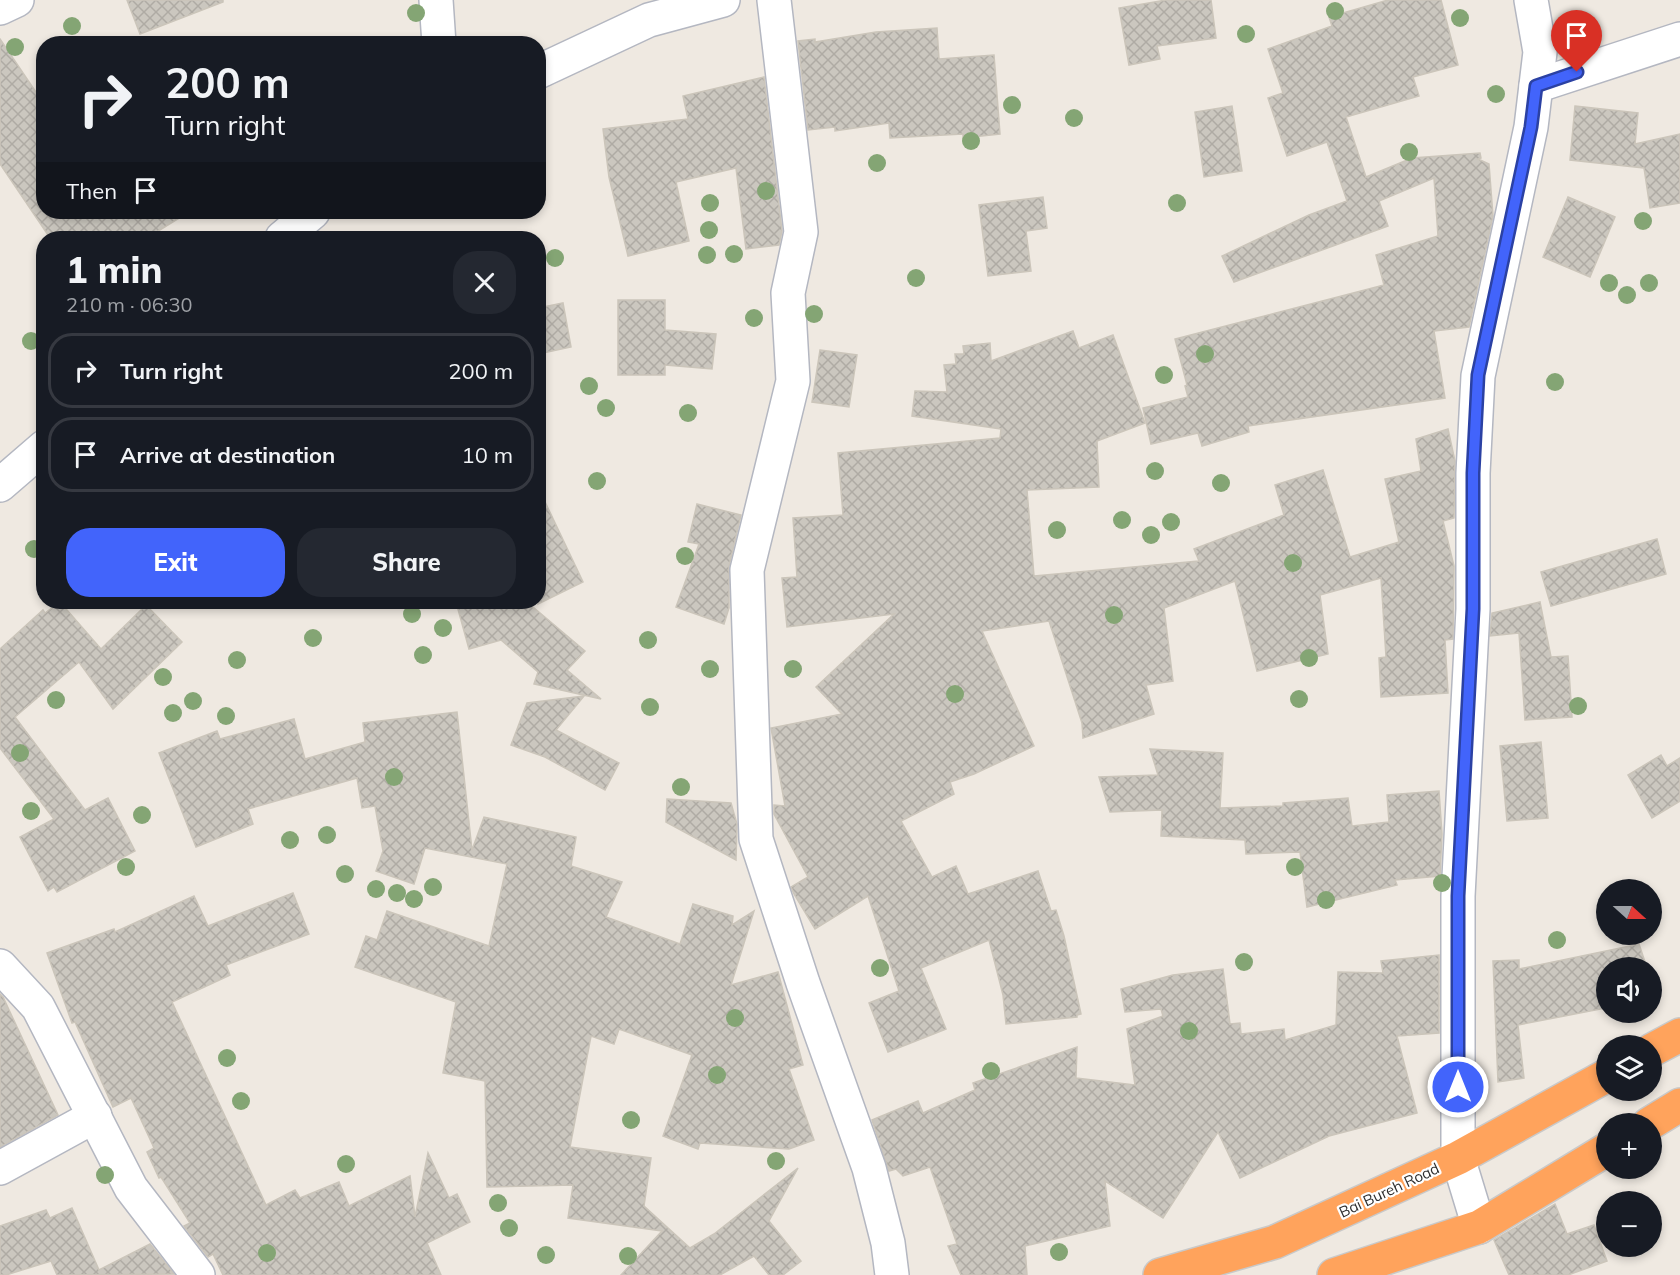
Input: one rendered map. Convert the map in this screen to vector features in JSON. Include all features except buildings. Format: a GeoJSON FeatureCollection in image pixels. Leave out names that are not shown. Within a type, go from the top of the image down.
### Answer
{"type":"FeatureCollection","features":[{"type":"Feature","properties":{"kind":"highway"},"geometry":{"type":"LineString","coordinates":[[1662,1045],[1680,1035]]}},
{"type":"Feature","properties":{"kind":"highway","name":"Bai Bureh Road"},"geometry":{"type":"LineString","coordinates":[[1160,1275],[1275,1242],[1458,1158],[1596,1082]]}},
{"type":"Feature","properties":{"kind":"highway"},"geometry":{"type":"LineString","coordinates":[[1662,1116],[1680,1105]]}},
{"type":"Feature","properties":{"kind":"highway"},"geometry":{"type":"LineString","coordinates":[[1334,1275],[1479,1227],[1596,1156]]}},
{"type":"Feature","properties":{"kind":"street"},"geometry":{"type":"LineString","coordinates":[[0,8],[17,0]]}},
{"type":"Feature","properties":{"kind":"street"},"geometry":{"type":"LineString","coordinates":[[436,0],[438,36]]}},
{"type":"Feature","properties":{"kind":"street"},"geometry":{"type":"LineString","coordinates":[[546,68],[649,20],[723,0]]}},
{"type":"Feature","properties":{"kind":"street"},"geometry":{"type":"LineString","coordinates":[[774,0],[801,232],[788,293],[793,381],[747,570],[756,838],[803,982],[869,1168],[888,1243],[892,1275]]}},
{"type":"Feature","properties":{"kind":"street"},"geometry":{"type":"LineString","coordinates":[[1479,1227],[1458,1158],[1458,896],[1473,609],[1473,473],[1478,375],[1531,127],[1540,52],[1531,0]]}},
{"type":"Feature","properties":{"kind":"street"},"geometry":{"type":"LineString","coordinates":[[1536,86],[1680,39]]}},
{"type":"Feature","properties":{"kind":"street"},"geometry":{"type":"LineString","coordinates":[[290,231],[305,219]]}},
{"type":"Feature","properties":{"kind":"street"},"geometry":{"type":"LineString","coordinates":[[0,485],[36,454]]}},
{"type":"Feature","properties":{"kind":"street"},"geometry":{"type":"LineString","coordinates":[[0,966],[38,1007],[131,1188],[198,1275]]}},
{"type":"Feature","properties":{"kind":"street"},"geometry":{"type":"LineString","coordinates":[[0,1168],[95,1116]]}},
{"type":"Feature","properties":{"kind":"route"},"geometry":{"type":"LineString","coordinates":[[1458,1087],[1458,896],[1473,609],[1473,473],[1478,375],[1531,127],[1536,86],[1577,72]]}}]}
